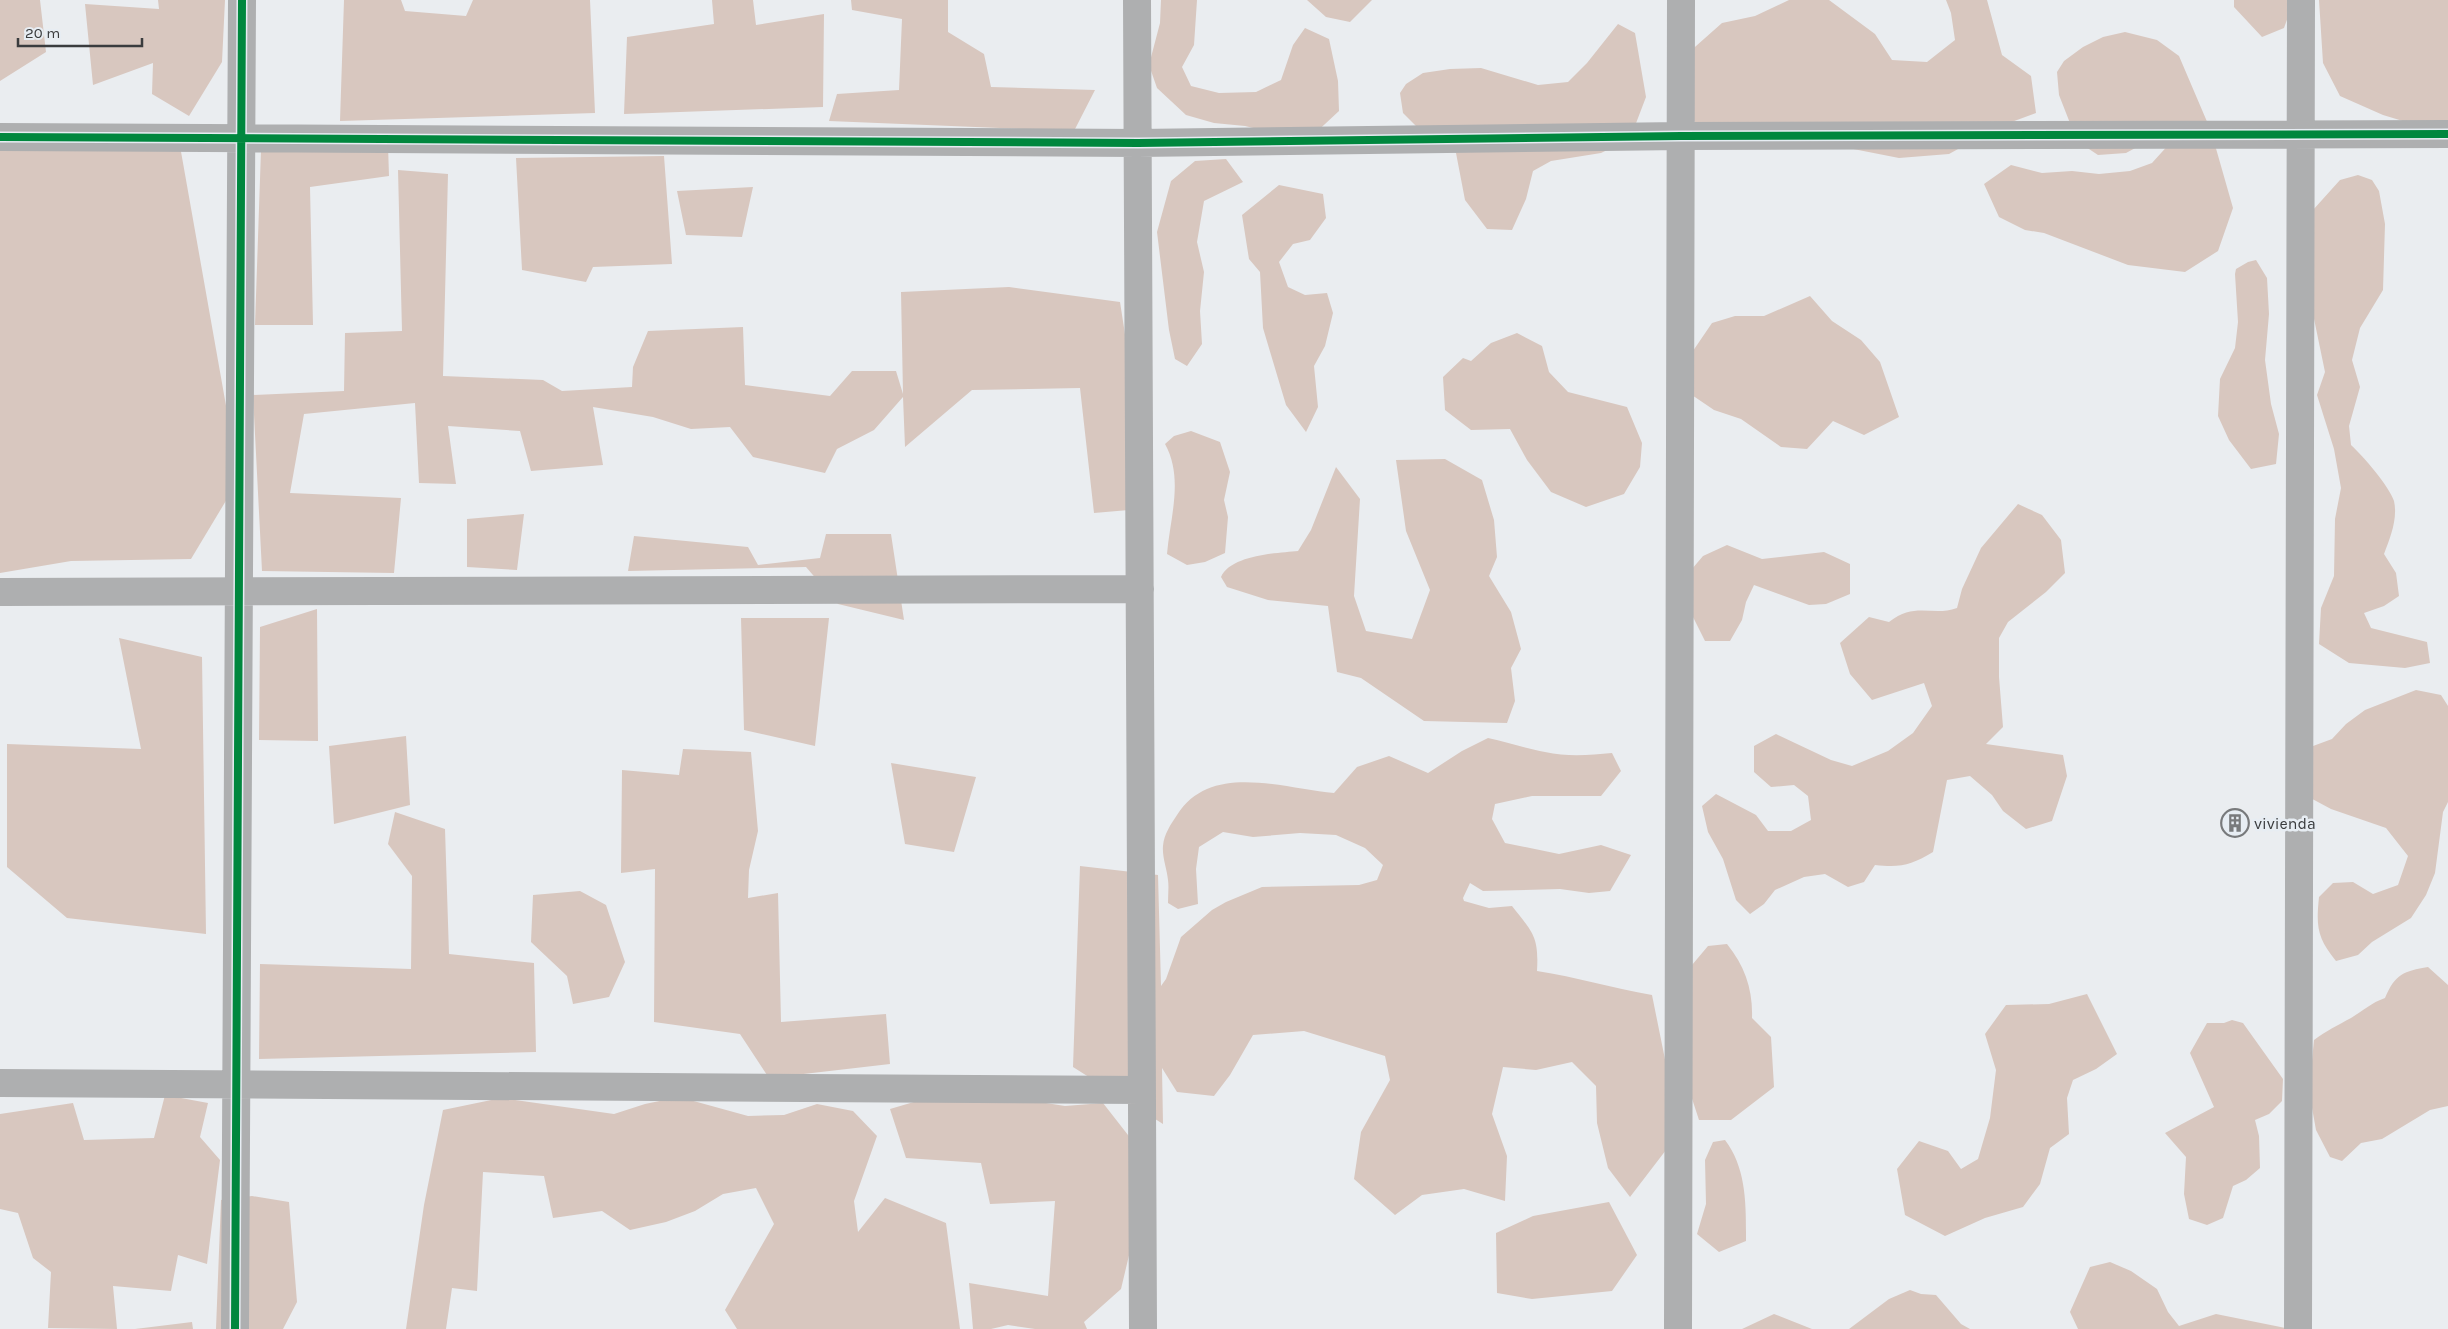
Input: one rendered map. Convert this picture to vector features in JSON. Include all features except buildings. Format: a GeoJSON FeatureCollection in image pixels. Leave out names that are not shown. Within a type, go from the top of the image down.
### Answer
{"type":"FeatureCollection","features":[{"type":"Feature","properties":{"kind":"street"},"geometry":{"type":"LineString","coordinates":[[235,1329],[242,0]]}},
{"type":"Feature","properties":{"kind":"street"},"geometry":{"type":"LineString","coordinates":[[1137,0],[1143,1329]]}},
{"type":"Feature","properties":{"kind":"street"},"geometry":{"type":"LineString","coordinates":[[1678,1329],[1681,0]]}},
{"type":"Feature","properties":{"kind":"street"},"geometry":{"type":"LineString","coordinates":[[2298,1329],[2301,0]]}},
{"type":"Feature","properties":{"kind":"street"},"geometry":{"type":"LineString","coordinates":[[0,137],[241,136],[1138,143],[1681,136],[2448,134]]}},
{"type":"Feature","properties":{"kind":"street"},"geometry":{"type":"LineString","coordinates":[[0,592],[1140,589]]}},
{"type":"Feature","properties":{"kind":"street"},"geometry":{"type":"LineString","coordinates":[[0,1083],[1142,1090]]}},
{"type":"Feature","properties":{"kind":"shaded area"},"geometry":{"type":"Polygon","coordinates":[[[0,0],[40,0],[46,52],[0,81],[0,0]]]}},
{"type":"Feature","properties":{"kind":"shaded area"},"geometry":{"type":"Polygon","coordinates":[[[158,0],[225,0],[222,62],[189,116],[152,94],[153,63],[93,85],[85,4],[159,9],[158,0]]]}},
{"type":"Feature","properties":{"kind":"shaded area"},"geometry":{"type":"Polygon","coordinates":[[[344,0],[401,0],[405,11],[466,16],[473,0],[590,0],[595,113],[340,121],[344,0]]]}},
{"type":"Feature","properties":{"kind":"shaded area"},"geometry":{"type":"Polygon","coordinates":[[[712,0],[753,0],[756,25],[824,14],[823,107],[624,114],[627,37],[714,24],[712,0]]]}},
{"type":"Feature","properties":{"kind":"shaded area"},"geometry":{"type":"Polygon","coordinates":[[[851,0],[948,0],[948,32],[984,54],[991,87],[1095,90],[1074,131],[829,121],[837,94],[899,90],[902,19],[852,10],[851,0]]]}},
{"type":"Feature","properties":{"kind":"shaded area"},"geometry":{"type":"Polygon","coordinates":[[[1161,0],[1197,0],[1194,45],[1182,67],[1191,86],[1219,93],[1256,92],[1281,80],[1293,45],[1305,28],[1329,39],[1338,81],[1339,111],[1311,137],[1286,136],[1245,126],[1214,123],[1186,115],[1157,88],[1149,65],[1160,23],[1161,0]]]}},
{"type":"Feature","properties":{"kind":"shaded area"},"geometry":{"type":"Polygon","coordinates":[[[1307,0],[1372,0],[1350,22],[1326,17],[1307,0]]]}},
{"type":"Feature","properties":{"kind":"shaded area"},"geometry":{"type":"Polygon","coordinates":[[[1789,0],[1829,0],[1875,34],[1892,60],[1927,62],[1955,40],[1951,13],[1946,0],[1987,0],[2002,55],[2031,76],[2036,113],[1998,127],[1949,154],[1899,158],[1833,145],[1704,131],[1683,110],[1687,54],[1722,23],[1755,16],[1789,0]]]}},
{"type":"Feature","properties":{"kind":"shaded area"},"geometry":{"type":"Polygon","coordinates":[[[2234,0],[2294,0],[2284,28],[2262,37],[2234,7],[2234,0]]]}},
{"type":"Feature","properties":{"kind":"shaded area"},"geometry":{"type":"Polygon","coordinates":[[[2319,0],[2448,0],[2448,132],[2426,128],[2383,115],[2340,96],[2323,63],[2319,0]]]}},
{"type":"Feature","properties":{"kind":"shaded area"},"geometry":{"type":"Polygon","coordinates":[[[1618,24],[1635,33],[1646,97],[1630,139],[1601,153],[1551,161],[1533,171],[1526,199],[1512,230],[1487,229],[1465,200],[1456,153],[1430,140],[1403,113],[1400,93],[1406,84],[1423,73],[1450,69],[1481,68],[1538,85],[1568,82],[1587,63],[1618,24]]]}},
{"type":"Feature","properties":{"kind":"shaded area"},"geometry":{"type":"Polygon","coordinates":[[[2125,32],[2157,40],[2179,56],[2211,131],[2233,208],[2218,251],[2185,272],[2128,265],[2044,233],[2025,230],[1999,217],[1984,184],[2011,165],[2042,173],[2072,171],[2099,174],[2130,171],[2152,163],[2171,142],[2152,139],[2126,153],[2098,155],[2077,141],[2059,95],[2057,72],[2064,61],[2083,47],[2103,37],[2125,32]]]}},
{"type":"Feature","properties":{"kind":"shaded area"},"geometry":{"type":"Polygon","coordinates":[[[388,145],[389,176],[310,187],[313,325],[255,325],[261,150],[388,145]]]}},
{"type":"Feature","properties":{"kind":"shaded area"},"geometry":{"type":"Polygon","coordinates":[[[180,146],[239,479],[191,559],[71,561],[0,573],[0,151],[180,146]]]}},
{"type":"Feature","properties":{"kind":"shaded area"},"geometry":{"type":"Polygon","coordinates":[[[664,156],[672,264],[593,267],[586,282],[522,270],[516,158],[664,156]]]}},
{"type":"Feature","properties":{"kind":"shaded area"},"geometry":{"type":"Polygon","coordinates":[[[1226,159],[1243,182],[1204,201],[1197,242],[1204,272],[1200,311],[1202,344],[1187,366],[1175,359],[1169,330],[1157,232],[1171,181],[1195,161],[1226,159]]]}},
{"type":"Feature","properties":{"kind":"shaded area"},"geometry":{"type":"Polygon","coordinates":[[[398,170],[448,174],[443,376],[543,380],[562,391],[632,387],[633,367],[648,331],[743,327],[745,385],[830,396],[852,371],[896,371],[903,394],[901,292],[1009,287],[1120,302],[1152,508],[1094,513],[1080,388],[972,390],[905,447],[903,397],[874,430],[837,449],[825,473],[753,457],[730,427],[691,429],[653,417],[593,407],[603,465],[531,471],[520,431],[448,426],[456,484],[419,483],[415,403],[304,414],[290,493],[401,498],[394,573],[262,571],[253,395],[344,391],[345,333],[402,331],[398,170]]]}},
{"type":"Feature","properties":{"kind":"shaded area"},"geometry":{"type":"Polygon","coordinates":[[[2358,175],[2372,180],[2379,191],[2385,224],[2383,290],[2360,328],[2352,360],[2360,387],[2349,426],[2351,445],[2369,464],[2394,501],[2394,521],[2384,554],[2396,573],[2399,596],[2384,606],[2364,613],[2371,628],[2427,642],[2430,663],[2405,668],[2349,663],[2319,644],[2321,608],[2334,576],[2335,519],[2341,488],[2334,449],[2317,395],[2325,372],[2306,280],[2313,210],[2340,180],[2358,175]]]}},
{"type":"Feature","properties":{"kind":"shaded area"},"geometry":{"type":"Polygon","coordinates":[[[1279,185],[1323,194],[1326,218],[1310,240],[1293,244],[1279,262],[1288,287],[1305,295],[1327,293],[1333,313],[1325,346],[1314,366],[1318,407],[1306,432],[1286,405],[1263,328],[1260,272],[1249,259],[1242,215],[1279,185]]]}},
{"type":"Feature","properties":{"kind":"shaded area"},"geometry":{"type":"Polygon","coordinates":[[[753,187],[742,237],[686,235],[677,191],[753,187]]]}},
{"type":"Feature","properties":{"kind":"shaded area"},"geometry":{"type":"Polygon","coordinates":[[[2256,260],[2267,278],[2269,314],[2265,360],[2271,404],[2279,434],[2276,464],[2251,469],[2229,440],[2218,416],[2220,379],[2235,348],[2238,322],[2236,269],[2256,260]]]}},
{"type":"Feature","properties":{"kind":"shaded area"},"geometry":{"type":"Polygon","coordinates":[[[1810,296],[1832,321],[1861,340],[1880,362],[1899,417],[1864,435],[1833,421],[1807,449],[1781,447],[1741,419],[1714,410],[1686,391],[1680,370],[1712,323],[1735,316],[1764,316],[1810,296]]]}},
{"type":"Feature","properties":{"kind":"shaded area"},"geometry":{"type":"Polygon","coordinates":[[[1517,333],[1542,346],[1549,372],[1568,392],[1627,407],[1642,443],[1640,467],[1624,494],[1586,507],[1551,492],[1527,460],[1510,429],[1471,430],[1445,410],[1443,377],[1463,358],[1471,361],[1491,343],[1517,333]]]}},
{"type":"Feature","properties":{"kind":"shaded area"},"geometry":{"type":"Polygon","coordinates":[[[1191,431],[1220,442],[1230,472],[1224,500],[1228,517],[1225,553],[1205,562],[1187,565],[1167,554],[1175,484],[1171,457],[1165,444],[1174,436],[1191,431]]]}},
{"type":"Feature","properties":{"kind":"shaded area"},"geometry":{"type":"Polygon","coordinates":[[[1445,459],[1482,480],[1494,520],[1497,557],[1489,576],[1511,612],[1521,649],[1511,668],[1515,701],[1507,723],[1424,721],[1361,678],[1337,672],[1328,606],[1268,600],[1227,587],[1221,577],[1234,564],[1255,556],[1298,551],[1311,530],[1336,467],[1360,499],[1354,596],[1366,631],[1412,639],[1430,590],[1406,531],[1396,460],[1445,459]]]}},
{"type":"Feature","properties":{"kind":"shaded area"},"geometry":{"type":"Polygon","coordinates":[[[2018,504],[2042,515],[2061,540],[2065,573],[2046,592],[2008,622],[1999,638],[1999,677],[2003,727],[1986,744],[2063,755],[2067,776],[2052,821],[2026,829],[2003,811],[1992,795],[1970,776],[1947,780],[1933,852],[1918,860],[1899,866],[1875,865],[1864,882],[1848,887],[1825,874],[1804,877],[1775,890],[1764,904],[1750,914],[1736,900],[1723,859],[1708,832],[1702,806],[1716,794],[1756,815],[1768,831],[1791,831],[1811,820],[1808,796],[1794,785],[1771,787],[1754,772],[1754,746],[1776,734],[1831,760],[1852,766],[1888,751],[1913,733],[1932,706],[1924,683],[1872,700],[1850,674],[1840,643],[1869,617],[1889,622],[1908,612],[1940,611],[1957,608],[1962,589],[1981,548],[2018,504]]]}},
{"type":"Feature","properties":{"kind":"shaded area"},"geometry":{"type":"Polygon","coordinates":[[[524,514],[517,570],[467,567],[467,519],[524,514]]]}},
{"type":"Feature","properties":{"kind":"shaded area"},"geometry":{"type":"Polygon","coordinates":[[[826,534],[891,534],[904,620],[838,604],[806,567],[628,571],[634,536],[748,547],[758,565],[820,558],[826,534]]]}},
{"type":"Feature","properties":{"kind":"shaded area"},"geometry":{"type":"Polygon","coordinates":[[[1727,545],[1762,559],[1824,552],[1850,564],[1850,594],[1826,604],[1809,605],[1754,585],[1746,602],[1742,620],[1730,641],[1705,641],[1688,607],[1686,576],[1703,556],[1727,545]]]}},
{"type":"Feature","properties":{"kind":"shaded area"},"geometry":{"type":"Polygon","coordinates":[[[317,609],[318,741],[259,740],[260,627],[317,609]]]}},
{"type":"Feature","properties":{"kind":"shaded area"},"geometry":{"type":"Polygon","coordinates":[[[741,618],[829,618],[815,746],[744,730],[741,618]]]}},
{"type":"Feature","properties":{"kind":"shaded area"},"geometry":{"type":"Polygon","coordinates":[[[119,638],[202,657],[206,934],[67,918],[7,867],[7,744],[141,749],[119,638]]]}},
{"type":"Feature","properties":{"kind":"shaded area"},"geometry":{"type":"Polygon","coordinates":[[[2416,690],[2441,695],[2448,706],[2448,802],[2443,812],[2435,873],[2426,895],[2411,918],[2372,942],[2358,955],[2336,961],[2321,938],[2319,931],[2319,897],[2333,883],[2353,882],[2373,894],[2398,885],[2408,856],[2386,828],[2331,809],[2303,794],[2305,749],[2332,739],[2346,724],[2365,710],[2416,690]]]}},
{"type":"Feature","properties":{"kind":"shaded area"},"geometry":{"type":"Polygon","coordinates":[[[406,736],[410,805],[334,824],[329,746],[406,736]]]}},
{"type":"Feature","properties":{"kind":"shaded area"},"geometry":{"type":"Polygon","coordinates":[[[1488,738],[1562,755],[1612,753],[1621,771],[1601,796],[1532,796],[1495,804],[1492,819],[1505,843],[1559,854],[1601,845],[1631,855],[1610,891],[1589,893],[1560,889],[1483,891],[1470,883],[1463,898],[1464,901],[1489,908],[1512,906],[1530,929],[1536,942],[1537,971],[1652,995],[1672,1094],[1666,1150],[1630,1197],[1608,1168],[1597,1123],[1596,1086],[1572,1062],[1536,1070],[1503,1067],[1492,1114],[1507,1156],[1505,1201],[1464,1189],[1422,1195],[1395,1215],[1354,1179],[1361,1132],[1390,1080],[1385,1056],[1304,1031],[1253,1035],[1230,1075],[1214,1096],[1177,1092],[1162,1068],[1163,1124],[1073,1067],[1080,866],[1158,875],[1161,986],[1166,979],[1181,937],[1212,910],[1226,902],[1262,887],[1359,885],[1377,880],[1383,865],[1365,848],[1336,835],[1300,833],[1253,837],[1223,832],[1199,847],[1196,869],[1198,904],[1178,909],[1168,903],[1168,883],[1163,846],[1170,826],[1191,798],[1209,788],[1228,783],[1250,782],[1334,793],[1357,767],[1389,756],[1428,773],[1462,751],[1488,738]]]}},
{"type":"Feature","properties":{"kind":"shaded area"},"geometry":{"type":"Polygon","coordinates":[[[683,749],[751,752],[758,831],[749,870],[748,898],[778,893],[781,1022],[886,1014],[890,1064],[769,1078],[740,1034],[654,1022],[655,869],[621,873],[622,770],[679,775],[683,749]]]}},
{"type":"Feature","properties":{"kind":"shaded area"},"geometry":{"type":"Polygon","coordinates":[[[891,763],[976,777],[954,852],[905,844],[891,763]]]}},
{"type":"Feature","properties":{"kind":"shaded area"},"geometry":{"type":"Polygon","coordinates":[[[395,812],[445,829],[449,954],[534,963],[536,1052],[259,1059],[260,964],[411,969],[412,876],[388,844],[395,812]]]}},
{"type":"Feature","properties":{"kind":"shaded area"},"geometry":{"type":"Polygon","coordinates":[[[580,891],[606,905],[625,962],[609,997],[573,1004],[567,976],[531,942],[533,895],[580,891]]]}},
{"type":"Feature","properties":{"kind":"shaded area"},"geometry":{"type":"Polygon","coordinates":[[[1727,944],[1739,961],[1747,979],[1751,998],[1752,1018],[1771,1037],[1774,1087],[1731,1120],[1699,1120],[1680,1062],[1692,965],[1708,946],[1727,944]]]}},
{"type":"Feature","properties":{"kind":"shaded area"},"geometry":{"type":"Polygon","coordinates":[[[2428,967],[2448,985],[2448,1106],[2430,1110],[2382,1139],[2361,1143],[2342,1161],[2330,1157],[2316,1130],[2309,1091],[2314,1040],[2385,998],[2401,975],[2428,967]]]}},
{"type":"Feature","properties":{"kind":"shaded area"},"geometry":{"type":"Polygon","coordinates":[[[2087,994],[2117,1054],[2096,1069],[2073,1080],[2067,1098],[2069,1134],[2050,1148],[2040,1184],[2023,1207],[1985,1218],[1945,1236],[1905,1215],[1897,1169],[1919,1141],[1948,1151],[1961,1169],[1978,1159],[1990,1118],[1996,1070],[1985,1034],[2006,1005],[2049,1004],[2087,994]]]}},
{"type":"Feature","properties":{"kind":"shaded area"},"geometry":{"type":"Polygon","coordinates":[[[2232,1020],[2243,1023],[2283,1079],[2282,1101],[2269,1114],[2255,1120],[2259,1136],[2260,1168],[2246,1180],[2233,1186],[2223,1218],[2207,1225],[2189,1219],[2184,1194],[2186,1157],[2165,1133],[2214,1107],[2190,1053],[2207,1023],[2224,1023],[2232,1020]]]}},
{"type":"Feature","properties":{"kind":"shaded area"},"geometry":{"type":"Polygon","coordinates":[[[958,1089],[1065,1106],[1103,1103],[1135,1144],[1135,1230],[1121,1289],[1084,1322],[1087,1329],[1035,1329],[1008,1325],[991,1329],[973,1329],[969,1283],[1048,1296],[1055,1201],[990,1204],[981,1163],[906,1158],[890,1109],[958,1089]]]}},
{"type":"Feature","properties":{"kind":"shaded area"},"geometry":{"type":"Polygon","coordinates":[[[165,1095],[208,1103],[200,1137],[220,1160],[207,1264],[178,1255],[171,1291],[113,1286],[117,1329],[48,1328],[51,1272],[33,1258],[18,1213],[0,1209],[0,1114],[73,1103],[84,1140],[154,1138],[165,1095]]]}},
{"type":"Feature","properties":{"kind":"shaded area"},"geometry":{"type":"Polygon","coordinates":[[[679,1097],[748,1116],[784,1115],[817,1104],[853,1111],[877,1136],[854,1201],[858,1232],[885,1198],[946,1223],[960,1329],[737,1329],[725,1310],[774,1224],[756,1188],[723,1194],[695,1211],[666,1222],[630,1230],[602,1211],[553,1218],[544,1176],[483,1172],[477,1291],[452,1288],[446,1329],[406,1329],[424,1205],[443,1110],[501,1098],[614,1114],[645,1104],[679,1097]]]}},
{"type":"Feature","properties":{"kind":"shaded area"},"geometry":{"type":"Polygon","coordinates":[[[1725,1140],[1738,1163],[1744,1188],[1746,1241],[1719,1252],[1697,1234],[1706,1204],[1705,1160],[1713,1142],[1725,1140]]]}},
{"type":"Feature","properties":{"kind":"shaded area"},"geometry":{"type":"Polygon","coordinates":[[[252,1196],[289,1202],[297,1302],[283,1329],[216,1329],[221,1200],[252,1196]]]}},
{"type":"Feature","properties":{"kind":"shaded area"},"geometry":{"type":"Polygon","coordinates":[[[1609,1202],[1637,1255],[1612,1291],[1532,1299],[1497,1293],[1496,1233],[1533,1216],[1609,1202]]]}},
{"type":"Feature","properties":{"kind":"shaded area"},"geometry":{"type":"Polygon","coordinates":[[[2110,1262],[2131,1271],[2157,1289],[2168,1312],[2179,1326],[2216,1314],[2290,1329],[2078,1329],[2070,1312],[2090,1267],[2110,1262]]]}},
{"type":"Feature","properties":{"kind":"shaded area"},"geometry":{"type":"Polygon","coordinates":[[[1910,1290],[1921,1294],[1936,1295],[1961,1324],[1970,1329],[1849,1329],[1889,1299],[1910,1290]]]}},
{"type":"Feature","properties":{"kind":"shaded area"},"geometry":{"type":"Polygon","coordinates":[[[1774,1314],[1812,1329],[1742,1329],[1774,1314]]]}},
{"type":"Feature","properties":{"kind":"shaded area"},"geometry":{"type":"Polygon","coordinates":[[[192,1322],[193,1329],[135,1329],[192,1322]]]}},
{"type":"Feature","properties":{"kind":"cycle path"},"geometry":{"type":"LineString","coordinates":[[235,1329],[242,0]]}},
{"type":"Feature","properties":{"kind":"cycle path"},"geometry":{"type":"LineString","coordinates":[[0,137],[1138,143],[1681,136],[2448,134]]}},
{"type":"Feature","properties":{"kind":"place","name":"vivienda"},"geometry":{"type":"Point","coordinates":[2235,823]}}]}
